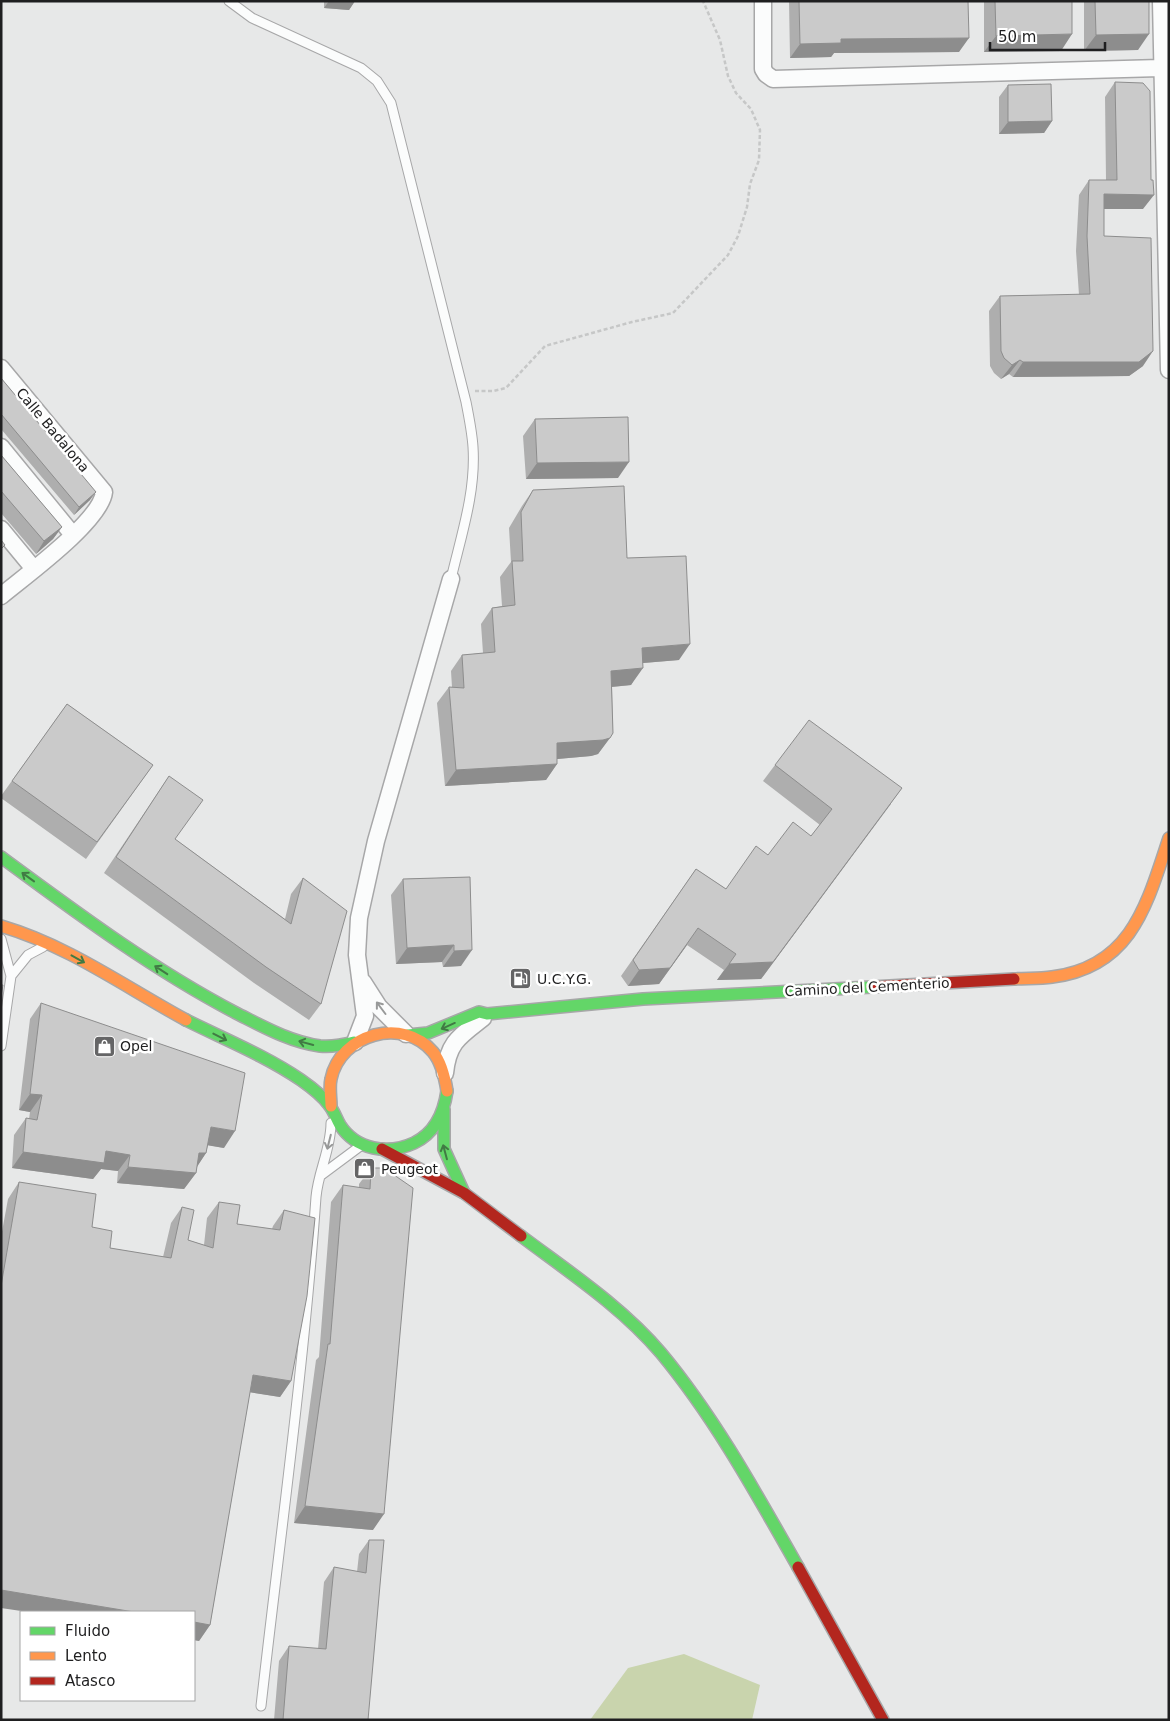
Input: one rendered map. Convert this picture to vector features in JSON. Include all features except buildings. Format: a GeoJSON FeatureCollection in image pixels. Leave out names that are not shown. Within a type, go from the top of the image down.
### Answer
{"type":"FeatureCollection","features":[{"type":"Feature","properties":{"kind":"main road","name":"Camino del Cementerio"},"geometry":{"type":"LineString","coordinates":[[407,1035],[428,1033],[479,1012],[487,1014],[578,1004],[1053,977],[1078,972],[1100,963],[1117,950],[1130,936],[1147,906],[1169,838]]}},
{"type":"Feature","properties":{"kind":"main road"},"geometry":{"type":"LineString","coordinates":[[1,857],[113,939],[186,987],[281,1035],[311,1044],[336,1047],[379,1032],[407,1035],[426,1046],[435,1054],[445,1076],[444,1149],[464,1193]]}},
{"type":"Feature","properties":{"kind":"main road"},"geometry":{"type":"LineString","coordinates":[[1,926],[26,933],[51,945],[144,997],[301,1080],[331,1107]]}},
{"type":"Feature","properties":{"kind":"main road"},"geometry":{"type":"LineString","coordinates":[[354,1042],[344,1050],[332,1070],[329,1088],[331,1107],[337,1122],[349,1135],[363,1144],[382,1150],[464,1193],[602,1296],[660,1352],[696,1400],[741,1466],[883,1720]]}},
{"type":"Feature","properties":{"kind":"main road"},"geometry":{"type":"LineString","coordinates":[[382,1150],[396,1149],[421,1140],[439,1120],[444,1108]]}},
{"type":"Feature","properties":{"kind":"street"},"geometry":{"type":"LineString","coordinates":[[763,1],[763,69],[773,79],[1160,68]]}},
{"type":"Feature","properties":{"kind":"street"},"geometry":{"type":"LineString","coordinates":[[1161,1],[1160,68],[1169,370]]}},
{"type":"Feature","properties":{"kind":"street","name":"Calle Badalona"},"geometry":{"type":"LineString","coordinates":[[1,368],[104,492],[103,501],[73,535]]}},
{"type":"Feature","properties":{"kind":"street"},"geometry":{"type":"LineString","coordinates":[[1,447],[73,535],[1,596]]}},
{"type":"Feature","properties":{"kind":"street"},"geometry":{"type":"LineString","coordinates":[[1,529],[34,569]]}},
{"type":"Feature","properties":{"kind":"street"},"geometry":{"type":"LineString","coordinates":[[354,1042],[365,1016],[357,956],[359,918],[376,841],[451,579]]}},
{"type":"Feature","properties":{"kind":"street"},"geometry":{"type":"LineString","coordinates":[[360,978],[379,1007],[407,1035]]}},
{"type":"Feature","properties":{"kind":"street"},"geometry":{"type":"LineString","coordinates":[[445,1076],[446,1063],[454,1042],[469,1027],[487,1014]]}},
{"type":"Feature","properties":{"kind":"lane"},"geometry":{"type":"LineString","coordinates":[[229,1],[252,18],[353,62],[372,75],[383,88],[391,103],[463,390],[471,430],[473,476],[451,579]]}},
{"type":"Feature","properties":{"kind":"lane"},"geometry":{"type":"LineString","coordinates":[[1,939],[11,976],[1,1046]]}},
{"type":"Feature","properties":{"kind":"lane"},"geometry":{"type":"LineString","coordinates":[[11,976],[28,955],[51,945]]}},
{"type":"Feature","properties":{"kind":"lane"},"geometry":{"type":"LineString","coordinates":[[261,1706],[312,1263],[319,1176],[331,1133],[331,1107]]}},
{"type":"Feature","properties":{"kind":"lane"},"geometry":{"type":"LineString","coordinates":[[319,1176],[363,1144]]}},
{"type":"Feature","properties":{"kind":"path"},"geometry":{"type":"LineString","coordinates":[[463,390],[492,391],[506,388],[545,346],[672,313],[728,255],[738,236],[747,207],[750,184],[759,160],[760,130],[751,109],[736,93],[728,76],[720,40],[703,1]]}},
{"type":"Feature","properties":{"kind":"green space"},"geometry":{"type":"Polygon","coordinates":[[[684,1654],[760,1685],[752,1720],[590,1720],[628,1668],[684,1654]]]}},
{"type":"Feature","properties":{"kind":"traffic: fast"},"geometry":{"type":"LineString","coordinates":[[1,857],[145,959],[236,1013],[276,1033],[309,1044],[329,1046],[354,1042]]}},
{"type":"Feature","properties":{"kind":"traffic: fast"},"geometry":{"type":"LineString","coordinates":[[408,1035],[428,1033],[479,1012],[487,1014],[643,999],[872,987]]}},
{"type":"Feature","properties":{"kind":"traffic: fast"},"geometry":{"type":"LineString","coordinates":[[186,1020],[288,1071],[316,1091],[326,1101],[347,1133],[355,1140],[373,1148],[394,1149],[404,1147],[428,1134],[441,1114],[447,1091]]}},
{"type":"Feature","properties":{"kind":"traffic: fast"},"geometry":{"type":"LineString","coordinates":[[444,1109],[444,1149],[464,1193]]}},
{"type":"Feature","properties":{"kind":"traffic: fast"},"geometry":{"type":"LineString","coordinates":[[521,1236],[612,1305],[646,1336],[661,1353],[717,1430],[798,1567]]}},
{"type":"Feature","properties":{"kind":"traffic: slow"},"geometry":{"type":"LineString","coordinates":[[1014,979],[1047,978],[1079,971],[1101,960],[1118,946],[1132,928],[1143,908],[1153,886],[1169,838]]}},
{"type":"Feature","properties":{"kind":"traffic: slow"},"geometry":{"type":"LineString","coordinates":[[1,926],[50,944],[186,1020]]}},
{"type":"Feature","properties":{"kind":"traffic: slow"},"geometry":{"type":"LineString","coordinates":[[331,1106],[331,1079],[337,1063],[359,1041],[374,1035],[390,1033],[406,1035],[420,1041],[436,1056],[441,1066],[447,1091]]}},
{"type":"Feature","properties":{"kind":"traffic: jam"},"geometry":{"type":"LineString","coordinates":[[872,987],[1014,979]]}},
{"type":"Feature","properties":{"kind":"traffic: jam"},"geometry":{"type":"LineString","coordinates":[[382,1149],[464,1193],[521,1236]]}},
{"type":"Feature","properties":{"kind":"traffic: jam"},"geometry":{"type":"LineString","coordinates":[[798,1567],[883,1720]]}},
{"type":"Feature","properties":{"kind":"place","name":"U.C.Y.G."},"geometry":{"type":"Point","coordinates":[521,979]}},
{"type":"Feature","properties":{"kind":"place","name":"Opel"},"geometry":{"type":"Point","coordinates":[104,1046]}},
{"type":"Feature","properties":{"kind":"place","name":"Peugeot"},"geometry":{"type":"Point","coordinates":[365,1169]}}]}
